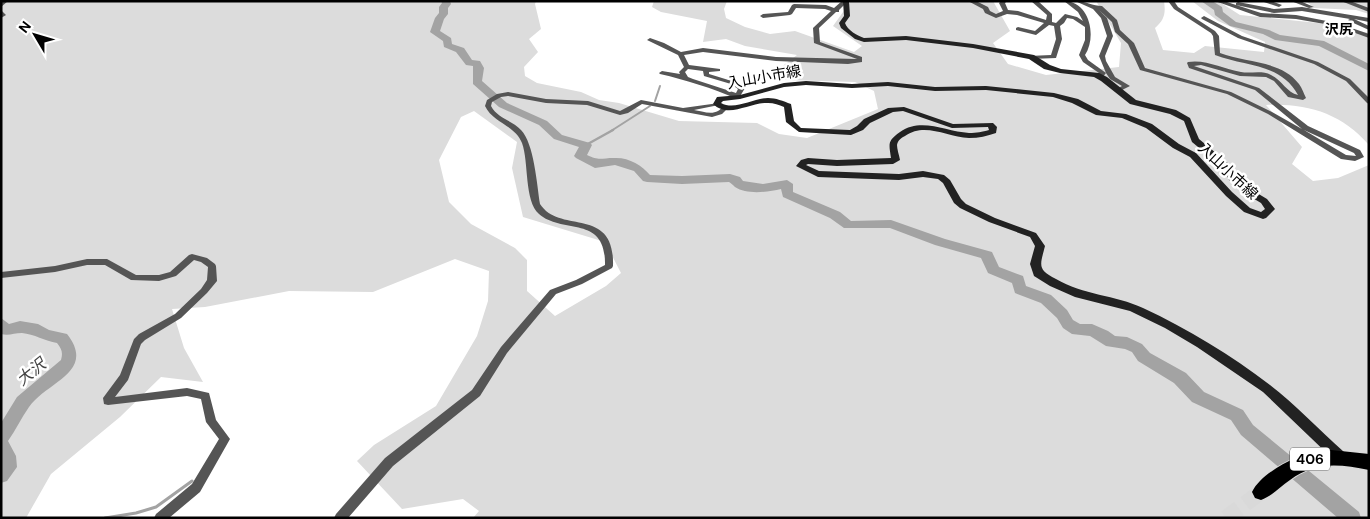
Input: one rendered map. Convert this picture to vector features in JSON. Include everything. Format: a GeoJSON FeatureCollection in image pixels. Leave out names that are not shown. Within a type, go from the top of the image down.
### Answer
{"type":"FeatureCollection","features":[{"type":"Feature","properties":{"kind":"highway","name":"406"},"geometry":{"type":"LineString","coordinates":[[1262,492],[1286,471],[1313,457],[1339,456],[1369,462]]}},
{"type":"Feature","properties":{"kind":"main road","name":"入山小市線"},"geometry":{"type":"LineString","coordinates":[[720,104],[737,97],[784,85],[806,83],[852,86],[888,84],[936,89],[986,88],[1054,95],[1075,101],[1099,113],[1123,116],[1150,126],[1176,146],[1193,155],[1229,194],[1247,210],[1262,216],[1270,209],[1264,201],[1244,189],[1232,178],[1225,165],[1195,140],[1187,120],[1173,112],[1132,102],[1100,77],[1055,69],[1031,57],[929,40],[906,38],[864,40],[857,38],[843,27],[842,23],[847,16],[846,1]]}},
{"type":"Feature","properties":{"kind":"main road","name":"入山小市線"},"geometry":{"type":"LineString","coordinates":[[720,104],[735,108],[766,99],[773,100],[788,106],[790,122],[799,130],[833,133],[851,133],[867,121],[890,110],[904,109],[952,126],[990,125],[993,127],[993,131],[970,135],[927,126],[911,128],[895,139],[893,145],[896,160],[893,161],[837,164],[808,161],[800,166],[818,174],[899,177],[923,174],[941,177],[947,182],[957,201],[963,206],[997,222],[1033,235],[1038,240],[1040,246],[1035,264],[1038,273],[1054,283],[1079,294],[1133,308],[1169,325],[1201,344],[1267,389],[1339,456]]}},
{"type":"Feature","properties":{"kind":"street"},"geometry":{"type":"LineString","coordinates":[[1,5],[5,1]]}},
{"type":"Feature","properties":{"kind":"street"},"geometry":{"type":"LineString","coordinates":[[680,54],[697,46],[776,59],[860,61],[860,58],[856,56],[817,43],[816,28],[841,7],[842,2],[846,1]]}},
{"type":"Feature","properties":{"kind":"street"},"geometry":{"type":"LineString","coordinates":[[970,1],[986,8],[987,12],[996,16],[1006,12],[1018,13],[1056,25],[1060,39],[1054,57],[1031,57]]}},
{"type":"Feature","properties":{"kind":"street"},"geometry":{"type":"LineString","coordinates":[[1004,1],[1002,3],[1006,12]]}},
{"type":"Feature","properties":{"kind":"street"},"geometry":{"type":"LineString","coordinates":[[1034,1],[1050,15],[1048,20],[1050,22]]}},
{"type":"Feature","properties":{"kind":"street"},"geometry":{"type":"LineString","coordinates":[[1067,1],[1076,6],[1084,15],[1087,26],[1086,50],[1082,55],[1085,62],[1103,73],[1100,77]]}},
{"type":"Feature","properties":{"kind":"street"},"geometry":{"type":"LineString","coordinates":[[1078,1],[1095,8],[1104,18],[1110,36],[1102,56],[1103,61],[1112,78],[1127,86],[1118,90]]}},
{"type":"Feature","properties":{"kind":"street"},"geometry":{"type":"LineString","coordinates":[[1095,8],[1100,7],[1115,21],[1117,31],[1131,43],[1142,69],[1229,93],[1270,113],[1344,157],[1355,159],[1360,157],[1357,152],[1306,128],[1257,89],[1191,67],[1190,63],[1201,63],[1240,74],[1267,75],[1276,80],[1290,96],[1303,98],[1289,76],[1284,73],[1265,65],[1236,61],[1217,54],[1216,36],[1213,32],[1176,8],[1171,1]]}},
{"type":"Feature","properties":{"kind":"street"},"geometry":{"type":"LineString","coordinates":[[1179,1],[1190,12],[1240,37],[1307,59],[1348,80],[1369,102]]}},
{"type":"Feature","properties":{"kind":"street"},"geometry":{"type":"LineString","coordinates":[[1250,1],[1270,10]]}},
{"type":"Feature","properties":{"kind":"street"},"geometry":{"type":"LineString","coordinates":[[1264,1],[1369,36]]}},
{"type":"Feature","properties":{"kind":"street"},"geometry":{"type":"LineString","coordinates":[[1294,1],[1369,28]]}},
{"type":"Feature","properties":{"kind":"street"},"geometry":{"type":"LineString","coordinates":[[1344,1],[1369,10]]}},
{"type":"Feature","properties":{"kind":"street"},"geometry":{"type":"LineString","coordinates":[[1221,2],[1270,10],[1281,8],[1302,9],[1369,20]]}},
{"type":"Feature","properties":{"kind":"street"},"geometry":{"type":"LineString","coordinates":[[1221,2],[1260,15],[1296,17],[1333,24]]}},
{"type":"Feature","properties":{"kind":"street"},"geometry":{"type":"LineString","coordinates":[[763,16],[790,13],[794,6],[826,7],[837,11]]}},
{"type":"Feature","properties":{"kind":"street"},"geometry":{"type":"LineString","coordinates":[[1056,25],[1062,22],[1065,16],[1075,18],[1087,26]]}},
{"type":"Feature","properties":{"kind":"street"},"geometry":{"type":"LineString","coordinates":[[1018,29],[1036,33],[1050,22]]}},
{"type":"Feature","properties":{"kind":"street"},"geometry":{"type":"LineString","coordinates":[[650,40],[680,54],[687,67]]}},
{"type":"Feature","properties":{"kind":"street"},"geometry":{"type":"LineString","coordinates":[[687,67],[718,70]]}},
{"type":"Feature","properties":{"kind":"street"},"geometry":{"type":"LineString","coordinates":[[684,77],[682,72],[687,67]]}},
{"type":"Feature","properties":{"kind":"street"},"geometry":{"type":"LineString","coordinates":[[662,73],[684,77],[709,88],[733,93],[737,97],[742,88],[733,83],[706,75],[706,70]]}},
{"type":"Feature","properties":{"kind":"street"},"geometry":{"type":"LineString","coordinates":[[340,518],[389,462],[476,393],[504,350],[553,292],[579,282],[609,266],[608,248],[595,232],[576,222],[549,217],[540,210],[536,204],[526,144],[519,132],[493,114],[488,106],[489,101],[499,95],[508,94],[546,101],[588,103],[620,113],[641,102],[712,115],[720,113],[720,104],[713,92],[689,88]]}},
{"type":"Feature","properties":{"kind":"street"},"geometry":{"type":"LineString","coordinates":[[1,275],[87,262],[107,262],[134,278],[159,278],[172,274],[192,257],[204,260],[212,266],[212,281],[204,291],[178,316],[142,337],[137,342],[124,377],[108,398],[108,401],[116,402],[187,392],[205,396],[211,422],[224,439],[196,488],[160,518]]}},
{"type":"Feature","properties":{"kind":"shaded area"},"geometry":{"type":"Polygon","coordinates":[[[1,1],[536,1],[535,4],[541,29],[529,39],[538,52],[524,67],[525,76],[537,83],[581,92],[599,100],[619,103],[679,121],[757,123],[779,134],[807,138],[878,109],[874,91],[855,82],[784,80],[766,73],[776,71],[797,55],[745,46],[726,39],[703,42],[707,21],[661,12],[652,7],[654,1],[727,1],[724,9],[726,18],[745,27],[770,34],[795,31],[854,52],[862,46],[833,26],[851,1],[993,1],[1010,31],[993,43],[1008,64],[1046,75],[1119,67],[1121,43],[1096,1],[1164,1],[1164,16],[1155,28],[1163,50],[1194,53],[1205,46],[1264,52],[1265,42],[1218,21],[1192,1],[1218,1],[1240,15],[1318,23],[1369,33],[1369,145],[1347,125],[1322,112],[1295,106],[1266,105],[1302,147],[1292,164],[1313,181],[1338,178],[1369,165],[1369,518],[473,518],[479,511],[463,499],[402,509],[357,461],[374,445],[436,406],[477,336],[488,301],[489,271],[455,259],[373,292],[289,291],[205,307],[172,309],[184,348],[203,382],[161,377],[120,417],[51,474],[26,518],[1,518],[1,1]],[[474,111],[461,117],[439,160],[449,202],[471,224],[515,248],[527,260],[527,291],[555,316],[606,286],[621,273],[605,242],[523,217],[512,168],[517,142],[474,111]]]}},
{"type":"Feature","properties":{"kind":"shaded area"},"geometry":{"type":"Polygon","coordinates":[[[1306,1],[1369,1],[1369,14],[1356,10],[1314,8],[1306,1]]]}},
{"type":"Feature","properties":{"kind":"waterway"},"geometry":{"type":"LineString","coordinates":[[445,1],[447,4],[443,7],[444,14],[440,18],[435,32],[448,40],[447,45],[461,50],[462,55],[469,63],[477,63],[479,68],[477,82],[503,105],[543,123],[558,137],[586,145],[580,156],[595,164],[616,161],[638,168],[647,178],[682,180],[730,178],[736,180],[739,184],[757,188],[769,188],[787,184],[787,194],[835,215],[849,225],[891,224],[940,242],[987,255],[993,270],[1018,280],[1020,289],[1046,299],[1062,314],[1068,324],[1077,330],[1092,330],[1103,335],[1111,342],[1127,343],[1137,348],[1144,357],[1180,378],[1198,397],[1237,415],[1247,430],[1352,518]]}},
{"type":"Feature","properties":{"kind":"waterway"},"geometry":{"type":"LineString","coordinates":[[1205,1],[1219,9],[1218,13],[1233,24],[1266,32],[1278,38],[1321,43],[1369,68]]}},
{"type":"Feature","properties":{"kind":"waterway"},"geometry":{"type":"LineString","coordinates":[[655,101],[660,86]]}},
{"type":"Feature","properties":{"kind":"waterway"},"geometry":{"type":"LineString","coordinates":[[611,131],[650,106]]}},
{"type":"Feature","properties":{"kind":"waterway"},"geometry":{"type":"LineString","coordinates":[[586,145],[613,130]]}},
{"type":"Feature","properties":{"kind":"waterway","name":"大沢"},"geometry":{"type":"LineString","coordinates":[[1,324],[6,330],[20,327],[38,330],[45,335],[62,338],[69,347],[70,354],[68,363],[23,402],[16,416],[1,437]]}},
{"type":"Feature","properties":{"kind":"waterway","name":"大沢"},"geometry":{"type":"LineString","coordinates":[[1,444],[7,456],[8,467],[1,475]]}},
{"type":"Feature","properties":{"kind":"waterway"},"geometry":{"type":"LineString","coordinates":[[105,518],[136,513],[156,507],[192,481]]}},
{"type":"Feature","properties":{"kind":"tunnel"},"geometry":{"type":"LineString","coordinates":[[1226,518],[1261,492]]}},
{"type":"Feature","properties":{"kind":"district","name":"沢尻"},"geometry":{"type":"Point","coordinates":[1339,29]}}]}
